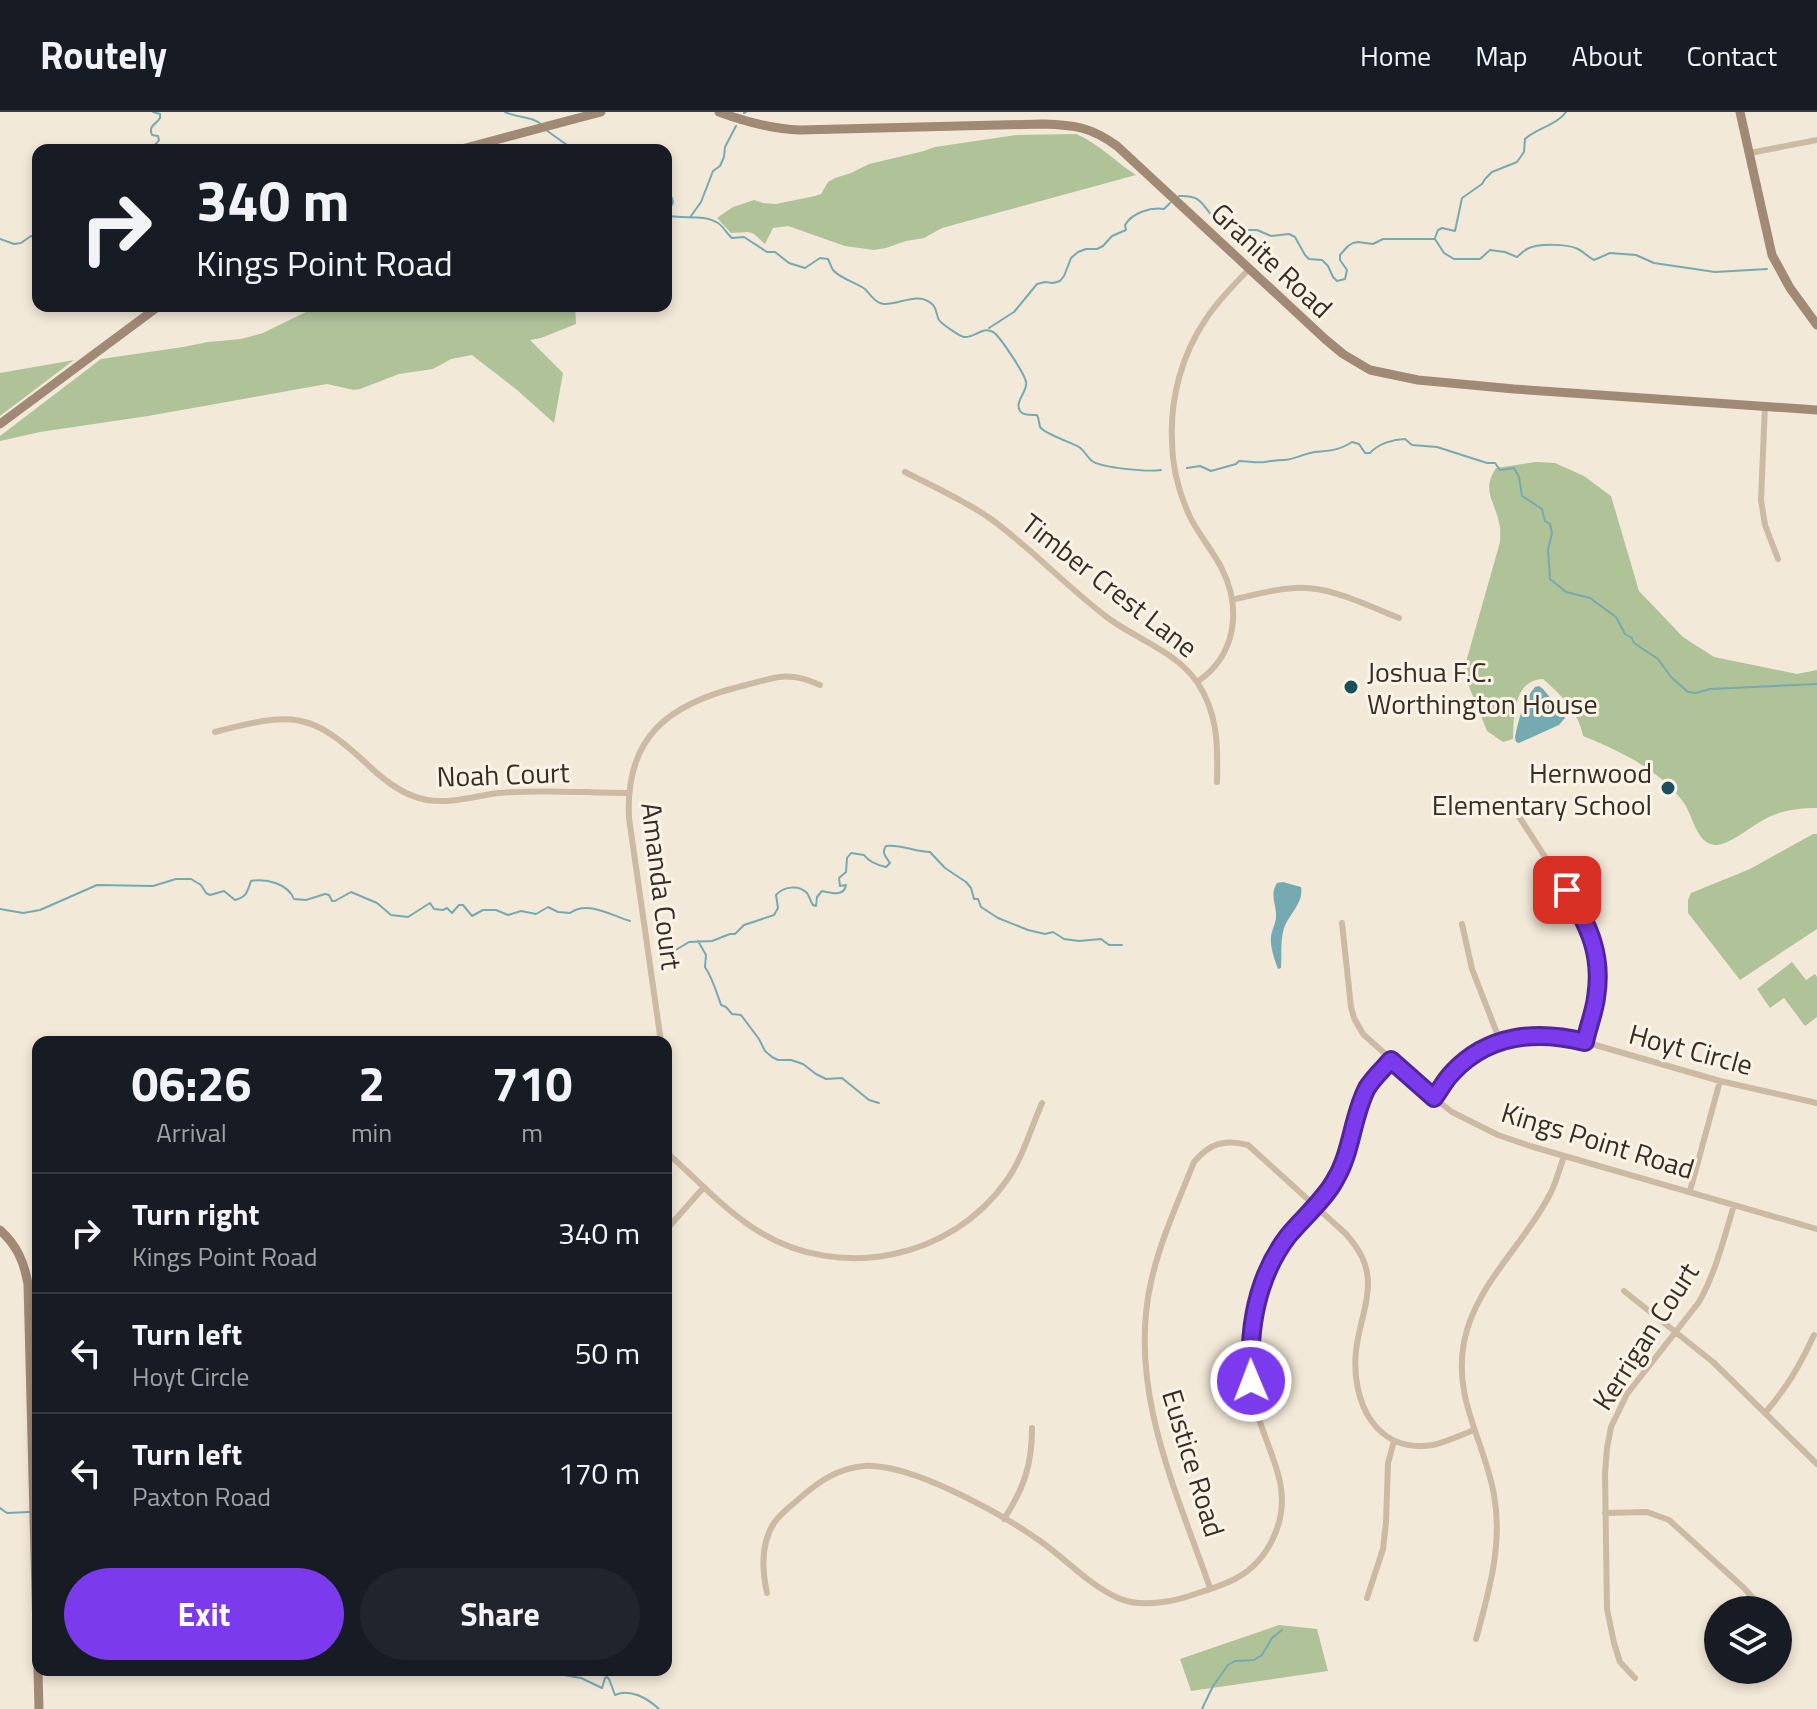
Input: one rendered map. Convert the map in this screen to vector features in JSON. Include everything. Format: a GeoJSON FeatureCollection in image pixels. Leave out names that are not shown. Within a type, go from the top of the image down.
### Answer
{"type":"FeatureCollection","features":[{"type":"Feature","properties":{"kind":"street"},"geometry":{"type":"LineString","coordinates":[[480,144],[601,112]]}},
{"type":"Feature","properties":{"kind":"street","name":"Granite Road"},"geometry":{"type":"LineString","coordinates":[[719,112],[756,125],[800,130],[1043,124],[1081,127],[1104,136],[1117,146],[1343,354],[1370,370],[1464,385],[1817,410]]}},
{"type":"Feature","properties":{"kind":"street"},"geometry":{"type":"LineString","coordinates":[[1740,112],[1772,255],[1790,288],[1817,325]]}},
{"type":"Feature","properties":{"kind":"street"},"geometry":{"type":"LineString","coordinates":[[1750,153],[1817,140]]}},
{"type":"Feature","properties":{"kind":"street"},"geometry":{"type":"LineString","coordinates":[[1197,682],[1213,669],[1226,650],[1233,624],[1232,600],[1220,565],[1199,533],[1182,497],[1173,459],[1172,419],[1180,374],[1196,337],[1217,304],[1250,268]]}},
{"type":"Feature","properties":{"kind":"street"},"geometry":{"type":"LineString","coordinates":[[0,424],[151,312]]}},
{"type":"Feature","properties":{"kind":"street"},"geometry":{"type":"LineString","coordinates":[[1765,406],[1761,500],[1765,525],[1778,559]]}},
{"type":"Feature","properties":{"kind":"street","name":"Timber Crest Lane"},"geometry":{"type":"LineString","coordinates":[[905,472],[990,519],[1100,611],[1176,660],[1197,682],[1211,709],[1218,742],[1217,782]]}},
{"type":"Feature","properties":{"kind":"street"},"geometry":{"type":"LineString","coordinates":[[1232,600],[1278,589],[1307,588],[1337,594],[1399,618]]}},
{"type":"Feature","properties":{"kind":"street","name":"Amanda Court"},"geometry":{"type":"LineString","coordinates":[[660,1036],[629,818],[628,793],[633,769],[643,746],[675,711],[704,696],[782,676],[799,676],[820,685]]}},
{"type":"Feature","properties":{"kind":"street","name":"Noah Court"},"geometry":{"type":"LineString","coordinates":[[215,732],[280,718],[314,724],[344,742],[391,784],[426,799],[446,801],[514,793],[628,793]]}},
{"type":"Feature","properties":{"kind":"street"},"geometry":{"type":"LineString","coordinates":[[1518,815],[1583,916],[1596,950],[1596,1000],[1585,1042]]}},
{"type":"Feature","properties":{"kind":"street","name":"Kings Point Road"},"geometry":{"type":"LineString","coordinates":[[1342,923],[1351,1007],[1363,1034],[1452,1112],[1498,1135],[1817,1229]]}},
{"type":"Feature","properties":{"kind":"street"},"geometry":{"type":"LineString","coordinates":[[1462,924],[1472,969],[1500,1041]]}},
{"type":"Feature","properties":{"kind":"street","name":"Hoyt Circle"},"geometry":{"type":"LineString","coordinates":[[1434,1098],[1462,1064],[1500,1041],[1536,1035],[1585,1042],[1720,1081],[1817,1103]]}},
{"type":"Feature","properties":{"kind":"street"},"geometry":{"type":"LineString","coordinates":[[767,1593],[762,1571],[773,1524],[824,1479],[863,1466],[892,1468],[970,1499],[1039,1540],[1103,1590],[1126,1602],[1193,1595],[1233,1580],[1259,1561],[1269,1547],[1282,1510],[1280,1479],[1254,1402],[1251,1332],[1261,1287],[1286,1239],[1334,1183],[1343,1165],[1367,1089],[1391,1060]]}},
{"type":"Feature","properties":{"kind":"street"},"geometry":{"type":"LineString","coordinates":[[1690,1191],[1720,1081]]}},
{"type":"Feature","properties":{"kind":"street"},"geometry":{"type":"LineString","coordinates":[[672,1158],[757,1230],[776,1241],[798,1250],[842,1259],[889,1256],[939,1238],[980,1211],[1008,1179],[1042,1103]]}},
{"type":"Feature","properties":{"kind":"street","name":"Eustice Road"},"geometry":{"type":"LineString","coordinates":[[1210,1588],[1157,1435],[1147,1386],[1145,1327],[1158,1254],[1194,1162],[1203,1152],[1231,1141],[1248,1145],[1346,1234],[1363,1256],[1368,1283],[1355,1353],[1357,1386],[1366,1415],[1374,1426],[1394,1441]]}},
{"type":"Feature","properties":{"kind":"street"},"geometry":{"type":"LineString","coordinates":[[1476,1639],[1491,1584],[1497,1538],[1488,1469],[1466,1406],[1462,1363],[1464,1342],[1481,1296],[1549,1197],[1564,1156]]}},
{"type":"Feature","properties":{"kind":"street"},"geometry":{"type":"LineString","coordinates":[[672,1223],[704,1187]]}},
{"type":"Feature","properties":{"kind":"street","name":"Kerrigan Court"},"geometry":{"type":"LineString","coordinates":[[1635,1678],[1620,1662],[1609,1618],[1606,1587],[1605,1474],[1611,1427],[1627,1394],[1708,1287],[1734,1205]]}},
{"type":"Feature","properties":{"kind":"street"},"geometry":{"type":"LineString","coordinates":[[0,1230],[18,1251],[26,1275],[32,1358]]}},
{"type":"Feature","properties":{"kind":"street"},"geometry":{"type":"LineString","coordinates":[[1624,1291],[1713,1362],[1817,1464]]}},
{"type":"Feature","properties":{"kind":"street"},"geometry":{"type":"LineString","coordinates":[[1765,1413],[1786,1389],[1814,1335]]}},
{"type":"Feature","properties":{"kind":"street"},"geometry":{"type":"LineString","coordinates":[[1004,1519],[1018,1498],[1026,1478],[1031,1460],[1032,1428]]}},
{"type":"Feature","properties":{"kind":"street"},"geometry":{"type":"LineString","coordinates":[[1367,1598],[1383,1549],[1388,1463],[1394,1441],[1433,1445],[1474,1430]]}},
{"type":"Feature","properties":{"kind":"street"},"geometry":{"type":"LineString","coordinates":[[1605,1513],[1647,1512],[1669,1520],[1751,1596]]}},
{"type":"Feature","properties":{"kind":"street"},"geometry":{"type":"LineString","coordinates":[[38,1676],[39,1709]]}},
{"type":"Feature","properties":{"kind":"green space"},"geometry":{"type":"Polygon","coordinates":[[[1076,134],[1136,175],[942,228],[924,238],[874,250],[845,246],[788,226],[773,228],[765,244],[748,232],[731,233],[717,218],[733,207],[754,200],[776,204],[815,196],[821,194],[828,182],[869,164],[935,147],[1016,135],[1076,134]]]}},
{"type":"Feature","properties":{"kind":"green space"},"geometry":{"type":"Polygon","coordinates":[[[306,312],[575,312],[576,324],[530,340],[563,373],[554,423],[472,355],[451,359],[433,369],[399,374],[360,389],[327,384],[0,441],[0,436],[101,359],[241,339],[263,333],[306,312]]]}},
{"type":"Feature","properties":{"kind":"green space"},"geometry":{"type":"Polygon","coordinates":[[[74,360],[0,416],[0,373],[74,360]]]}},
{"type":"Feature","properties":{"kind":"green space"},"geometry":{"type":"Polygon","coordinates":[[[1536,462],[1555,463],[1584,476],[1611,496],[1639,591],[1683,637],[1714,657],[1797,674],[1817,670],[1817,808],[1780,813],[1727,842],[1709,843],[1699,834],[1684,803],[1663,780],[1638,762],[1583,736],[1573,711],[1543,679],[1526,686],[1517,701],[1513,739],[1503,742],[1487,731],[1468,684],[1466,662],[1500,542],[1500,525],[1490,496],[1490,483],[1496,468],[1536,462]]]}},
{"type":"Feature","properties":{"kind":"green space"},"geometry":{"type":"Polygon","coordinates":[[[1817,834],[1817,929],[1740,980],[1688,913],[1691,893],[1750,869],[1817,834]]]}},
{"type":"Feature","properties":{"kind":"green space"},"geometry":{"type":"Polygon","coordinates":[[[1792,962],[1806,980],[1815,974],[1817,977],[1817,1017],[1805,1026],[1784,998],[1770,1008],[1757,989],[1792,962]]]}},
{"type":"Feature","properties":{"kind":"green space"},"geometry":{"type":"Polygon","coordinates":[[[1279,1625],[1317,1629],[1328,1671],[1191,1691],[1180,1659],[1279,1625]]]}},
{"type":"Feature","properties":{"kind":"water"},"geometry":{"type":"Polygon","coordinates":[[[1539,686],[1565,718],[1559,725],[1516,742],[1524,704],[1535,687],[1539,686]]]}},
{"type":"Feature","properties":{"kind":"water"},"geometry":{"type":"Polygon","coordinates":[[[1277,883],[1301,887],[1301,893],[1284,928],[1281,968],[1278,969],[1271,942],[1276,917],[1273,894],[1277,883]]]}},
{"type":"Feature","properties":{"kind":"waterway"},"geometry":{"type":"LineString","coordinates":[[153,112],[160,114],[151,129],[152,135],[158,136],[156,144]]}},
{"type":"Feature","properties":{"kind":"waterway"},"geometry":{"type":"LineString","coordinates":[[505,112],[542,125]]}},
{"type":"Feature","properties":{"kind":"waterway"},"geometry":{"type":"LineString","coordinates":[[1435,238],[1442,228],[1455,231],[1462,198],[1482,184],[1492,172],[1517,162],[1524,152],[1525,139],[1566,112]]}},
{"type":"Feature","properties":{"kind":"waterway"},"geometry":{"type":"LineString","coordinates":[[691,216],[701,202],[713,171],[720,166],[725,147],[736,126]]}},
{"type":"Feature","properties":{"kind":"waterway"},"geometry":{"type":"LineString","coordinates":[[546,130],[566,144]]}},
{"type":"Feature","properties":{"kind":"waterway"},"geometry":{"type":"LineString","coordinates":[[1179,196],[1197,199],[1214,218],[1229,221],[1242,230],[1295,237],[1305,255],[1309,259],[1322,260],[1337,281],[1345,279],[1347,270],[1340,255],[1348,246],[1358,242],[1373,244],[1383,239],[1435,239],[1444,253],[1454,259],[1480,259],[1490,250],[1517,257],[1532,247],[1553,245],[1578,249],[1594,260],[1610,253],[1636,255],[1654,263],[1715,272],[1767,269]]}},
{"type":"Feature","properties":{"kind":"waterway"},"geometry":{"type":"LineString","coordinates":[[672,198],[672,204]]}},
{"type":"Feature","properties":{"kind":"waterway"},"geometry":{"type":"LineString","coordinates":[[989,328],[1014,312],[1037,284],[1060,281],[1071,258],[1078,252],[1103,246],[1112,236],[1126,230],[1125,225],[1137,214],[1164,209],[1170,203]]}},
{"type":"Feature","properties":{"kind":"waterway"},"geometry":{"type":"LineString","coordinates":[[672,216],[713,220],[732,238],[744,237],[767,252],[775,252],[789,263],[805,268],[820,258],[828,259],[836,273],[865,289],[881,303],[927,300],[935,307],[939,320],[962,336],[968,337],[985,330],[993,332],[1025,378],[1026,385],[1019,404],[1021,413],[1037,415],[1042,429],[1079,447],[1092,461],[1125,469],[1161,470]]}},
{"type":"Feature","properties":{"kind":"waterway"},"geometry":{"type":"LineString","coordinates":[[0,239],[14,244],[32,236]]}},
{"type":"Feature","properties":{"kind":"waterway"},"geometry":{"type":"LineString","coordinates":[[1187,468],[1200,466],[1211,471],[1239,461],[1288,460],[1330,451],[1352,442],[1359,444],[1365,453],[1370,453],[1386,443],[1405,439],[1412,445],[1437,447],[1495,463],[1500,470],[1514,468],[1522,496],[1542,509],[1545,521],[1550,524],[1550,579],[1566,592],[1590,598],[1616,617],[1625,634],[1658,659],[1671,677],[1688,692],[1817,684]]}},
{"type":"Feature","properties":{"kind":"waterway"},"geometry":{"type":"LineString","coordinates":[[657,943],[674,951],[689,942],[712,941],[735,934],[744,925],[774,915],[778,908],[776,895],[787,888],[803,890],[816,906],[817,897],[822,891],[837,893],[845,889],[846,885],[840,886],[839,878],[846,872],[847,858],[851,853],[864,855],[868,860],[886,867],[890,863],[884,851],[886,846],[892,846],[930,852],[945,868],[966,882],[981,907],[998,918],[1028,930],[1045,934],[1053,932],[1064,939],[1101,939],[1109,945],[1122,945]]}},
{"type":"Feature","properties":{"kind":"waterway"},"geometry":{"type":"LineString","coordinates":[[0,909],[23,913],[40,910],[97,885],[153,886],[176,879],[191,879],[210,895],[224,891],[235,900],[244,896],[251,881],[257,880],[282,886],[294,899],[306,900],[325,894],[335,901],[351,892],[377,903],[391,915],[408,917],[430,903],[434,909],[447,908],[452,913],[463,905],[472,916],[483,910],[496,910],[508,915],[521,911],[536,914],[548,907],[570,913],[592,908],[630,921]]}},
{"type":"Feature","properties":{"kind":"waterway"},"geometry":{"type":"LineString","coordinates":[[698,941],[706,955],[705,967],[721,1005],[732,1014],[741,1015],[765,1051],[778,1060],[803,1064],[826,1079],[842,1078],[869,1100],[879,1103]]}},
{"type":"Feature","properties":{"kind":"waterway"},"geometry":{"type":"LineString","coordinates":[[0,1508],[7,1513],[29,1512]]}},
{"type":"Feature","properties":{"kind":"waterway"},"geometry":{"type":"LineString","coordinates":[[1202,1709],[1228,1665],[1235,1661],[1254,1660],[1262,1655],[1272,1638],[1282,1630]]}},
{"type":"Feature","properties":{"kind":"waterway"},"geometry":{"type":"LineString","coordinates":[[570,1676],[602,1688],[607,1677],[615,1695],[638,1695],[659,1709]]}},
{"type":"Feature","properties":{"kind":"place","name":"Joshua F.C. Worthington House"},"geometry":{"type":"Point","coordinates":[1351,687]}},
{"type":"Feature","properties":{"kind":"place","name":"Hernwood Elementary School"},"geometry":{"type":"Point","coordinates":[1668,788]}},
{"type":"Feature","properties":{"kind":"route"},"geometry":{"type":"LineString","coordinates":[[1251,1381],[1251,1332],[1261,1287],[1286,1239],[1334,1183],[1343,1165],[1367,1089],[1391,1060],[1434,1098],[1462,1064],[1500,1041],[1536,1035],[1585,1042],[1596,1000],[1596,950],[1583,916],[1567,890]]}}]}
